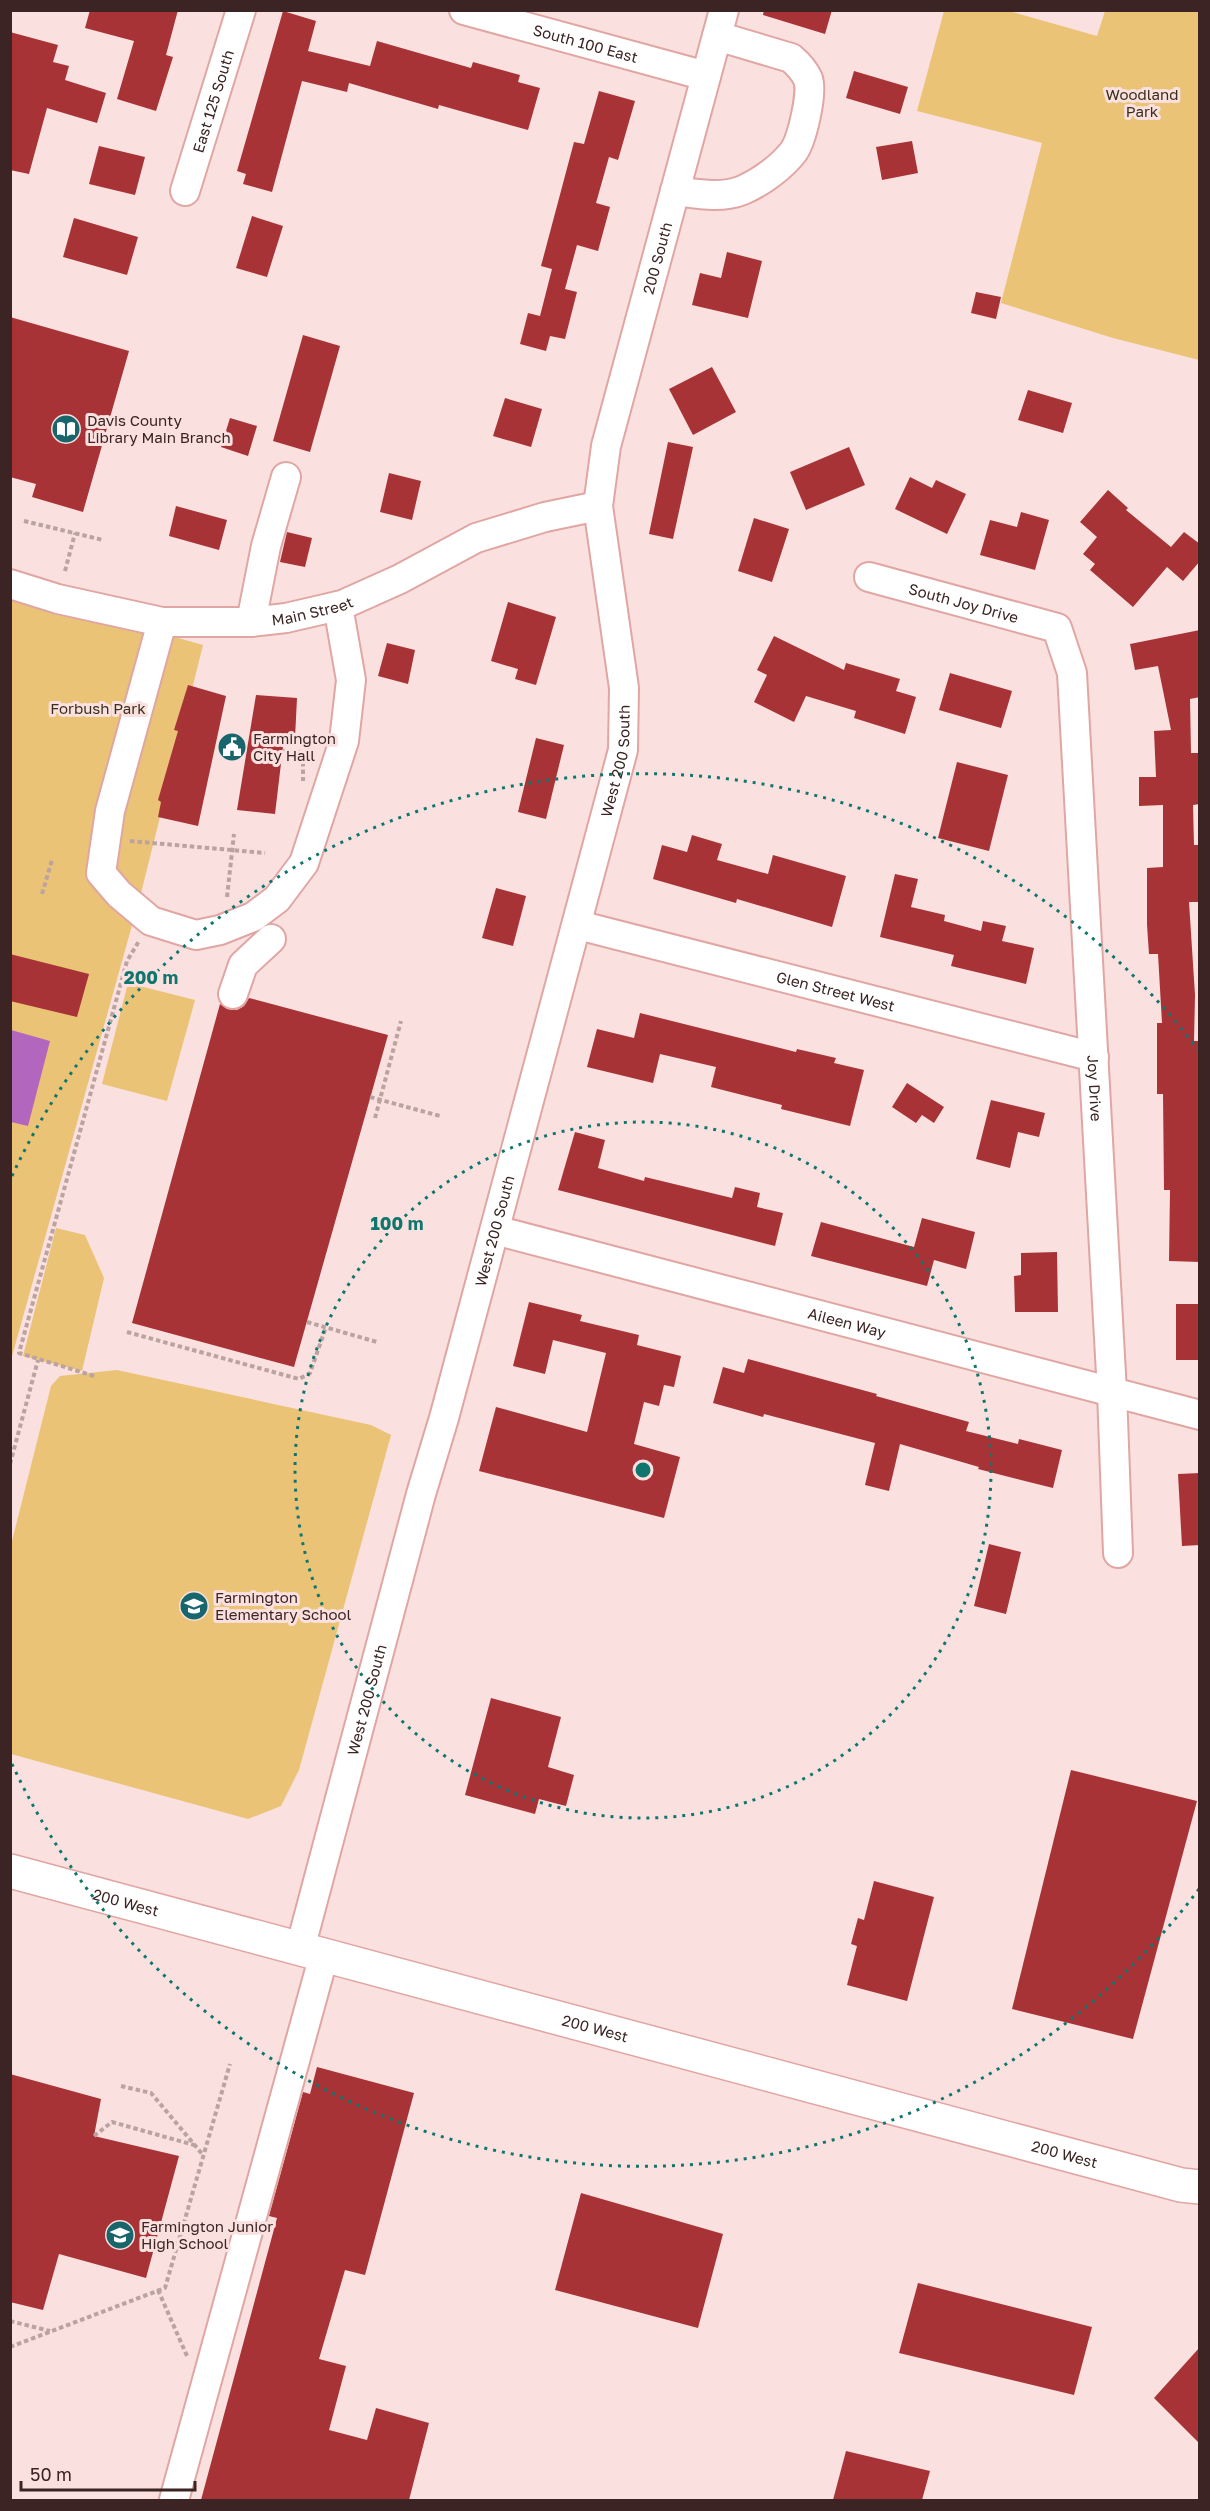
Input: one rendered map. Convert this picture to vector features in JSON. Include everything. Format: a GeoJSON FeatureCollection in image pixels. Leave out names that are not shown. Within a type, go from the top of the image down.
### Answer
{"type":"FeatureCollection","features":[{"type":"Feature","properties":{"kind":"main road","name":"200 West"},"geometry":{"type":"LineString","coordinates":[[10,1871],[1193,2189]]}},
{"type":"Feature","properties":{"kind":"street","name":"East 125 South"},"geometry":{"type":"LineString","coordinates":[[185,191],[241,10]]}},
{"type":"Feature","properties":{"kind":"street","name":"South 100 East"},"geometry":{"type":"LineString","coordinates":[[464,10],[706,76]]}},
{"type":"Feature","properties":{"kind":"street","name":"200 South"},"geometry":{"type":"LineString","coordinates":[[598,507],[606,446],[721,23]]}},
{"type":"Feature","properties":{"kind":"street"},"geometry":{"type":"LineString","coordinates":[[675,191],[711,196],[745,189],[785,162],[795,148],[806,115],[809,81],[800,65],[791,58],[721,23]]}},
{"type":"Feature","properties":{"kind":"street"},"geometry":{"type":"LineString","coordinates":[[251,622],[266,546],[286,477]]}},
{"type":"Feature","properties":{"kind":"street","name":"Main Street"},"geometry":{"type":"LineString","coordinates":[[10,584],[58,599],[162,622],[251,622],[286,618],[338,606],[400,579],[476,538],[545,517],[598,507]]}},
{"type":"Feature","properties":{"kind":"street","name":"West 200 South"},"geometry":{"type":"LineString","coordinates":[[174,2500],[312,1952],[421,1494],[578,925],[623,750],[624,688],[598,507]]}},
{"type":"Feature","properties":{"kind":"street","name":"South Joy Drive"},"geometry":{"type":"LineString","coordinates":[[869,577],[1057,628]]}},
{"type":"Feature","properties":{"kind":"street"},"geometry":{"type":"LineString","coordinates":[[162,622],[110,811],[101,873],[119,894],[151,921],[196,934],[220,930],[253,917],[277,899],[304,863],[344,741],[351,680],[338,606]]}},
{"type":"Feature","properties":{"kind":"street","name":"Joy Drive"},"geometry":{"type":"LineString","coordinates":[[1057,628],[1072,673],[1112,1392],[1118,1553]]}},
{"type":"Feature","properties":{"kind":"street","name":"Glen Street West"},"geometry":{"type":"LineString","coordinates":[[578,925],[1094,1057]]}},
{"type":"Feature","properties":{"kind":"street"},"geometry":{"type":"LineString","coordinates":[[233,994],[243,965],[271,939]]}},
{"type":"Feature","properties":{"kind":"street","name":"Aileen Way"},"geometry":{"type":"LineString","coordinates":[[495,1230],[1200,1414]]}},
{"type":"Feature","properties":{"kind":"path"},"geometry":{"type":"LineString","coordinates":[[24,521],[103,540]]}},
{"type":"Feature","properties":{"kind":"path"},"geometry":{"type":"LineString","coordinates":[[65,571],[75,533]]}},
{"type":"Feature","properties":{"kind":"path"},"geometry":{"type":"LineString","coordinates":[[283,751],[303,752],[303,783]]}},
{"type":"Feature","properties":{"kind":"path"},"geometry":{"type":"LineString","coordinates":[[227,897],[234,834]]}},
{"type":"Feature","properties":{"kind":"path"},"geometry":{"type":"LineString","coordinates":[[120,842],[137,840],[265,853]]}},
{"type":"Feature","properties":{"kind":"path"},"geometry":{"type":"LineString","coordinates":[[42,894],[51,860]]}},
{"type":"Feature","properties":{"kind":"path"},"geometry":{"type":"LineString","coordinates":[[94,1376],[19,1353],[127,961]]}},
{"type":"Feature","properties":{"kind":"path"},"geometry":{"type":"LineString","coordinates":[[375,1118],[401,1022]]}},
{"type":"Feature","properties":{"kind":"path"},"geometry":{"type":"LineString","coordinates":[[370,1097],[440,1116]]}},
{"type":"Feature","properties":{"kind":"path"},"geometry":{"type":"LineString","coordinates":[[307,1322],[377,1342]]}},
{"type":"Feature","properties":{"kind":"path"},"geometry":{"type":"LineString","coordinates":[[127,1332],[299,1379],[310,1373],[326,1327]]}},
{"type":"Feature","properties":{"kind":"path"},"geometry":{"type":"LineString","coordinates":[[10,1464],[39,1360]]}},
{"type":"Feature","properties":{"kind":"path"},"geometry":{"type":"LineString","coordinates":[[10,2347],[165,2288],[230,2064]]}},
{"type":"Feature","properties":{"kind":"path"},"geometry":{"type":"LineString","coordinates":[[121,2086],[151,2093],[204,2156]]}},
{"type":"Feature","properties":{"kind":"path"},"geometry":{"type":"LineString","coordinates":[[94,2136],[112,2122],[196,2145]]}},
{"type":"Feature","properties":{"kind":"path"},"geometry":{"type":"LineString","coordinates":[[161,2223],[182,2229]]}},
{"type":"Feature","properties":{"kind":"path"},"geometry":{"type":"LineString","coordinates":[[158,2290],[191,2366]]}},
{"type":"Feature","properties":{"kind":"path"},"geometry":{"type":"LineString","coordinates":[[10,2321],[51,2331]]}},
{"type":"Feature","properties":{"kind":"green space","name":"Woodland Park"},"geometry":{"type":"Polygon","coordinates":[[[944,11],[1009,11],[1097,36],[1105,11],[1199,11],[1199,360],[1113,338],[1001,303],[1042,143],[917,111],[944,11]]]}},
{"type":"Feature","properties":{"kind":"green space","name":"Forbush Park"},"geometry":{"type":"Polygon","coordinates":[[[11,591],[203,645],[141,893],[11,1360],[11,591]]]}},
{"type":"Feature","properties":{"kind":"green space"},"geometry":{"type":"Polygon","coordinates":[[[128,983],[195,1000],[167,1101],[102,1084],[128,983]]]}},
{"type":"Feature","properties":{"kind":"green space"},"geometry":{"type":"Polygon","coordinates":[[[56,1228],[85,1235],[104,1278],[82,1371],[23,1356],[56,1228]]]}},
{"type":"Feature","properties":{"kind":"green space"},"geometry":{"type":"Polygon","coordinates":[[[117,1370],[371,1425],[391,1435],[299,1770],[281,1806],[248,1819],[11,1754],[11,1545],[51,1386],[60,1376],[117,1370]]]}},
{"type":"Feature","properties":{"kind":"shaded area"},"geometry":{"type":"Polygon","coordinates":[[[11,1030],[50,1041],[28,1126],[11,1122],[11,1030]]]}},
{"type":"Feature","properties":{"kind":"building"},"geometry":{"type":"Polygon","coordinates":[[[90,10],[178,10],[166,55],[173,57],[156,111],[117,99],[134,41],[85,28],[90,10]]]}},
{"type":"Feature","properties":{"kind":"building"},"geometry":{"type":"Polygon","coordinates":[[[764,10],[832,10],[825,34],[763,15],[764,10]]]}},
{"type":"Feature","properties":{"kind":"building"},"geometry":{"type":"Polygon","coordinates":[[[283,11],[316,21],[308,51],[370,66],[377,41],[471,68],[473,62],[520,75],[518,82],[540,88],[528,130],[439,105],[438,109],[349,83],[347,92],[302,81],[272,192],[243,184],[246,174],[237,171],[283,11]]]}},
{"type":"Feature","properties":{"kind":"building"},"geometry":{"type":"Polygon","coordinates":[[[10,32],[58,45],[53,62],[69,66],[65,80],[106,93],[97,123],[47,108],[29,174],[10,170],[10,32]]]}},
{"type":"Feature","properties":{"kind":"building"},"geometry":{"type":"Polygon","coordinates":[[[854,71],[908,87],[900,114],[846,98],[854,71]]]}},
{"type":"Feature","properties":{"kind":"building"},"geometry":{"type":"Polygon","coordinates":[[[599,91],[635,101],[618,160],[609,157],[596,203],[610,207],[598,251],[577,245],[565,289],[577,292],[565,339],[550,336],[546,351],[520,344],[528,313],[540,316],[552,269],[541,266],[574,142],[584,144],[599,91]]]}},
{"type":"Feature","properties":{"kind":"building"},"geometry":{"type":"Polygon","coordinates":[[[912,141],[918,173],[882,180],[876,147],[912,141]]]}},
{"type":"Feature","properties":{"kind":"building"},"geometry":{"type":"Polygon","coordinates":[[[99,146],[145,157],[135,195],[89,184],[99,146]]]}},
{"type":"Feature","properties":{"kind":"building"},"geometry":{"type":"Polygon","coordinates":[[[252,216],[283,226],[267,277],[236,268],[252,216]]]}},
{"type":"Feature","properties":{"kind":"building"},"geometry":{"type":"Polygon","coordinates":[[[74,218],[138,237],[127,275],[63,257],[74,218]]]}},
{"type":"Feature","properties":{"kind":"building"},"geometry":{"type":"Polygon","coordinates":[[[727,252],[762,261],[748,318],[692,305],[700,273],[721,278],[727,252]]]}},
{"type":"Feature","properties":{"kind":"building"},"geometry":{"type":"Polygon","coordinates":[[[976,292],[1001,297],[996,319],[971,313],[976,292]]]}},
{"type":"Feature","properties":{"kind":"building"},"geometry":{"type":"Polygon","coordinates":[[[10,317],[129,351],[83,512],[32,497],[36,484],[10,477],[10,317]]]}},
{"type":"Feature","properties":{"kind":"building"},"geometry":{"type":"Polygon","coordinates":[[[303,335],[340,346],[310,452],[273,441],[303,335]]]}},
{"type":"Feature","properties":{"kind":"building"},"geometry":{"type":"Polygon","coordinates":[[[712,367],[736,412],[693,435],[669,389],[712,367]]]}},
{"type":"Feature","properties":{"kind":"building"},"geometry":{"type":"Polygon","coordinates":[[[1028,390],[1072,403],[1063,433],[1018,420],[1028,390]]]}},
{"type":"Feature","properties":{"kind":"building"},"geometry":{"type":"Polygon","coordinates":[[[505,398],[542,409],[531,447],[493,436],[505,398]]]}},
{"type":"Feature","properties":{"kind":"building"},"geometry":{"type":"Polygon","coordinates":[[[230,418],[257,426],[248,456],[221,447],[230,418]]]}},
{"type":"Feature","properties":{"kind":"building"},"geometry":{"type":"Polygon","coordinates":[[[668,442],[693,447],[673,539],[649,534],[668,442]]]}},
{"type":"Feature","properties":{"kind":"building"},"geometry":{"type":"Polygon","coordinates":[[[849,447],[865,485],[806,510],[790,472],[849,447]]]}},
{"type":"Feature","properties":{"kind":"building"},"geometry":{"type":"Polygon","coordinates":[[[389,473],[421,481],[412,520],[380,512],[389,473]]]}},
{"type":"Feature","properties":{"kind":"building"},"geometry":{"type":"Polygon","coordinates":[[[910,477],[932,488],[936,480],[966,494],[947,534],[895,509],[910,477]]]}},
{"type":"Feature","properties":{"kind":"building"},"geometry":{"type":"Polygon","coordinates":[[[1108,490],[1128,508],[1126,510],[1171,547],[1184,532],[1200,544],[1200,561],[1183,581],[1167,567],[1133,607],[1090,570],[1095,564],[1083,554],[1097,537],[1080,522],[1108,490]]]}},
{"type":"Feature","properties":{"kind":"building"},"geometry":{"type":"Polygon","coordinates":[[[176,506],[227,520],[219,550],[169,536],[176,506]]]}},
{"type":"Feature","properties":{"kind":"building"},"geometry":{"type":"Polygon","coordinates":[[[1021,512],[1049,520],[1035,570],[980,555],[990,520],[1017,527],[1021,512]]]}},
{"type":"Feature","properties":{"kind":"building"},"geometry":{"type":"Polygon","coordinates":[[[754,518],[789,529],[772,582],[738,571],[754,518]]]}},
{"type":"Feature","properties":{"kind":"building"},"geometry":{"type":"Polygon","coordinates":[[[287,532],[312,538],[305,567],[280,562],[287,532]]]}},
{"type":"Feature","properties":{"kind":"building"},"geometry":{"type":"Polygon","coordinates":[[[508,602],[556,617],[536,685],[515,679],[518,669],[491,661],[508,602]]]}},
{"type":"Feature","properties":{"kind":"building"},"geometry":{"type":"Polygon","coordinates":[[[1200,630],[1200,697],[1190,699],[1191,753],[1200,753],[1200,804],[1193,805],[1194,845],[1200,845],[1200,902],[1189,902],[1195,995],[1194,1041],[1200,1041],[1200,1262],[1169,1261],[1170,1190],[1164,1190],[1163,1094],[1157,1094],[1157,1023],[1162,1023],[1158,954],[1149,954],[1147,925],[1147,868],[1163,867],[1163,805],[1139,806],[1139,777],[1156,777],[1154,731],[1171,730],[1158,666],[1135,670],[1130,644],[1200,630]]]}},
{"type":"Feature","properties":{"kind":"building"},"geometry":{"type":"Polygon","coordinates":[[[774,636],[844,670],[846,663],[900,679],[896,691],[916,697],[905,734],[854,718],[856,711],[806,696],[794,722],[754,702],[767,675],[757,670],[774,636]]]}},
{"type":"Feature","properties":{"kind":"building"},"geometry":{"type":"Polygon","coordinates":[[[387,643],[415,650],[408,684],[378,676],[387,643]]]}},
{"type":"Feature","properties":{"kind":"building"},"geometry":{"type":"Polygon","coordinates":[[[950,673],[1012,691],[1001,728],[939,710],[950,673]]]}},
{"type":"Feature","properties":{"kind":"building"},"geometry":{"type":"Polygon","coordinates":[[[188,685],[226,696],[198,826],[158,817],[161,802],[158,800],[178,731],[174,730],[188,685]]]}},
{"type":"Feature","properties":{"kind":"building"},"geometry":{"type":"Polygon","coordinates":[[[256,695],[297,698],[295,738],[284,738],[275,814],[237,810],[256,695]]]}},
{"type":"Feature","properties":{"kind":"building"},"geometry":{"type":"Polygon","coordinates":[[[536,738],[564,745],[546,819],[518,812],[536,738]]]}},
{"type":"Feature","properties":{"kind":"building"},"geometry":{"type":"Polygon","coordinates":[[[957,762],[1008,775],[989,851],[938,838],[957,762]]]}},
{"type":"Feature","properties":{"kind":"building"},"geometry":{"type":"Polygon","coordinates":[[[692,835],[722,844],[717,860],[768,874],[773,855],[846,876],[832,927],[737,899],[736,903],[653,879],[662,845],[687,852],[692,835]]]}},
{"type":"Feature","properties":{"kind":"building"},"geometry":{"type":"Polygon","coordinates":[[[895,874],[918,879],[911,907],[945,915],[944,921],[981,931],[983,921],[1006,926],[1002,941],[1034,948],[1026,984],[951,966],[954,955],[880,937],[895,874]]]}},
{"type":"Feature","properties":{"kind":"building"},"geometry":{"type":"Polygon","coordinates":[[[496,888],[526,896],[513,946],[482,938],[496,888]]]}},
{"type":"Feature","properties":{"kind":"building"},"geometry":{"type":"Polygon","coordinates":[[[10,954],[89,974],[77,1017],[10,1001],[10,954]]]}},
{"type":"Feature","properties":{"kind":"building"},"geometry":{"type":"Polygon","coordinates":[[[249,998],[388,1035],[294,1367],[132,1323],[220,1004],[227,1009],[237,1010],[244,1006],[249,998]]]}},
{"type":"Feature","properties":{"kind":"building"},"geometry":{"type":"Polygon","coordinates":[[[640,1013],[796,1052],[797,1049],[836,1058],[834,1063],[864,1070],[850,1126],[781,1109],[782,1105],[711,1087],[716,1067],[660,1054],[653,1083],[587,1067],[597,1029],[634,1038],[640,1013]]]}},
{"type":"Feature","properties":{"kind":"building"},"geometry":{"type":"Polygon","coordinates":[[[907,1083],[944,1107],[934,1123],[922,1115],[916,1123],[892,1107],[907,1083]]]}},
{"type":"Feature","properties":{"kind":"building"},"geometry":{"type":"Polygon","coordinates":[[[991,1100],[1045,1113],[1039,1137],[1018,1132],[1010,1168],[976,1159],[991,1100]]]}},
{"type":"Feature","properties":{"kind":"building"},"geometry":{"type":"Polygon","coordinates":[[[575,1132],[605,1140],[598,1168],[644,1181],[645,1177],[732,1198],[735,1187],[760,1193],[757,1207],[783,1213],[775,1246],[558,1190],[575,1132]]]}},
{"type":"Feature","properties":{"kind":"building"},"geometry":{"type":"Polygon","coordinates":[[[922,1218],[975,1232],[966,1269],[934,1260],[927,1286],[811,1256],[821,1222],[914,1247],[922,1218]]]}},
{"type":"Feature","properties":{"kind":"building"},"geometry":{"type":"Polygon","coordinates":[[[1057,1252],[1058,1312],[1015,1312],[1014,1276],[1021,1275],[1021,1253],[1057,1252]]]}},
{"type":"Feature","properties":{"kind":"building"},"geometry":{"type":"Polygon","coordinates":[[[529,1302],[582,1315],[580,1321],[639,1335],[637,1345],[681,1356],[674,1387],[664,1385],[659,1406],[644,1402],[634,1444],[680,1457],[664,1518],[479,1471],[496,1407],[587,1432],[606,1353],[553,1340],[545,1374],[513,1366],[529,1302]]]}},
{"type":"Feature","properties":{"kind":"building"},"geometry":{"type":"Polygon","coordinates":[[[1176,1304],[1200,1304],[1200,1360],[1176,1360],[1176,1304]]]}},
{"type":"Feature","properties":{"kind":"building"},"geometry":{"type":"Polygon","coordinates":[[[748,1359],[969,1422],[966,1431],[1018,1444],[1019,1439],[1062,1450],[1053,1488],[978,1469],[979,1467],[900,1444],[889,1491],[865,1485],[875,1443],[713,1403],[723,1367],[744,1373],[748,1359]]]}},
{"type":"Feature","properties":{"kind":"building"},"geometry":{"type":"Polygon","coordinates":[[[1200,1473],[1200,1545],[1182,1546],[1178,1474],[1200,1473]]]}},
{"type":"Feature","properties":{"kind":"building"},"geometry":{"type":"Polygon","coordinates":[[[989,1544],[1021,1552],[1006,1614],[974,1606],[989,1544]]]}},
{"type":"Feature","properties":{"kind":"building"},"geometry":{"type":"Polygon","coordinates":[[[491,1698],[561,1717],[548,1767],[574,1775],[566,1806],[539,1799],[535,1814],[465,1795],[491,1698]]]}},
{"type":"Feature","properties":{"kind":"building"},"geometry":{"type":"Polygon","coordinates":[[[1071,1770],[1197,1801],[1133,2039],[1012,2009],[1071,1770]]]}},
{"type":"Feature","properties":{"kind":"building"},"geometry":{"type":"Polygon","coordinates":[[[874,1881],[934,1897],[907,2001],[847,1985],[857,1946],[851,1944],[858,1918],[864,1920],[874,1881]]]}},
{"type":"Feature","properties":{"kind":"building"},"geometry":{"type":"Polygon","coordinates":[[[317,2067],[414,2093],[365,2275],[345,2270],[319,2359],[346,2366],[329,2430],[367,2440],[376,2408],[429,2423],[409,2500],[201,2500],[277,2218],[269,2216],[303,2092],[310,2094],[317,2067]]]}},
{"type":"Feature","properties":{"kind":"building"},"geometry":{"type":"Polygon","coordinates":[[[10,2074],[101,2099],[94,2136],[179,2156],[146,2278],[59,2254],[43,2310],[10,2302],[10,2074]]]}},
{"type":"Feature","properties":{"kind":"building"},"geometry":{"type":"Polygon","coordinates":[[[581,2193],[723,2234],[698,2328],[555,2290],[581,2193]]]}},
{"type":"Feature","properties":{"kind":"building"},"geometry":{"type":"Polygon","coordinates":[[[918,2283],[1092,2327],[1074,2395],[899,2353],[918,2283]]]}},
{"type":"Feature","properties":{"kind":"building"},"geometry":{"type":"Polygon","coordinates":[[[1200,2347],[1200,2444],[1154,2398],[1200,2347]]]}},
{"type":"Feature","properties":{"kind":"building"},"geometry":{"type":"Polygon","coordinates":[[[846,2451],[930,2471],[922,2500],[833,2500],[846,2451]]]}},
{"type":"Feature","properties":{"kind":"place","name":"Davis County Library Main Branch"},"geometry":{"type":"Point","coordinates":[66,429]}},
{"type":"Feature","properties":{"kind":"place","name":"Farmington City Hall"},"geometry":{"type":"Point","coordinates":[232,747]}},
{"type":"Feature","properties":{"kind":"place","name":"Farmington Elementary School"},"geometry":{"type":"Point","coordinates":[194,1606]}},
{"type":"Feature","properties":{"kind":"place","name":"Farmington Junior High School"},"geometry":{"type":"Point","coordinates":[120,2235]}}]}
